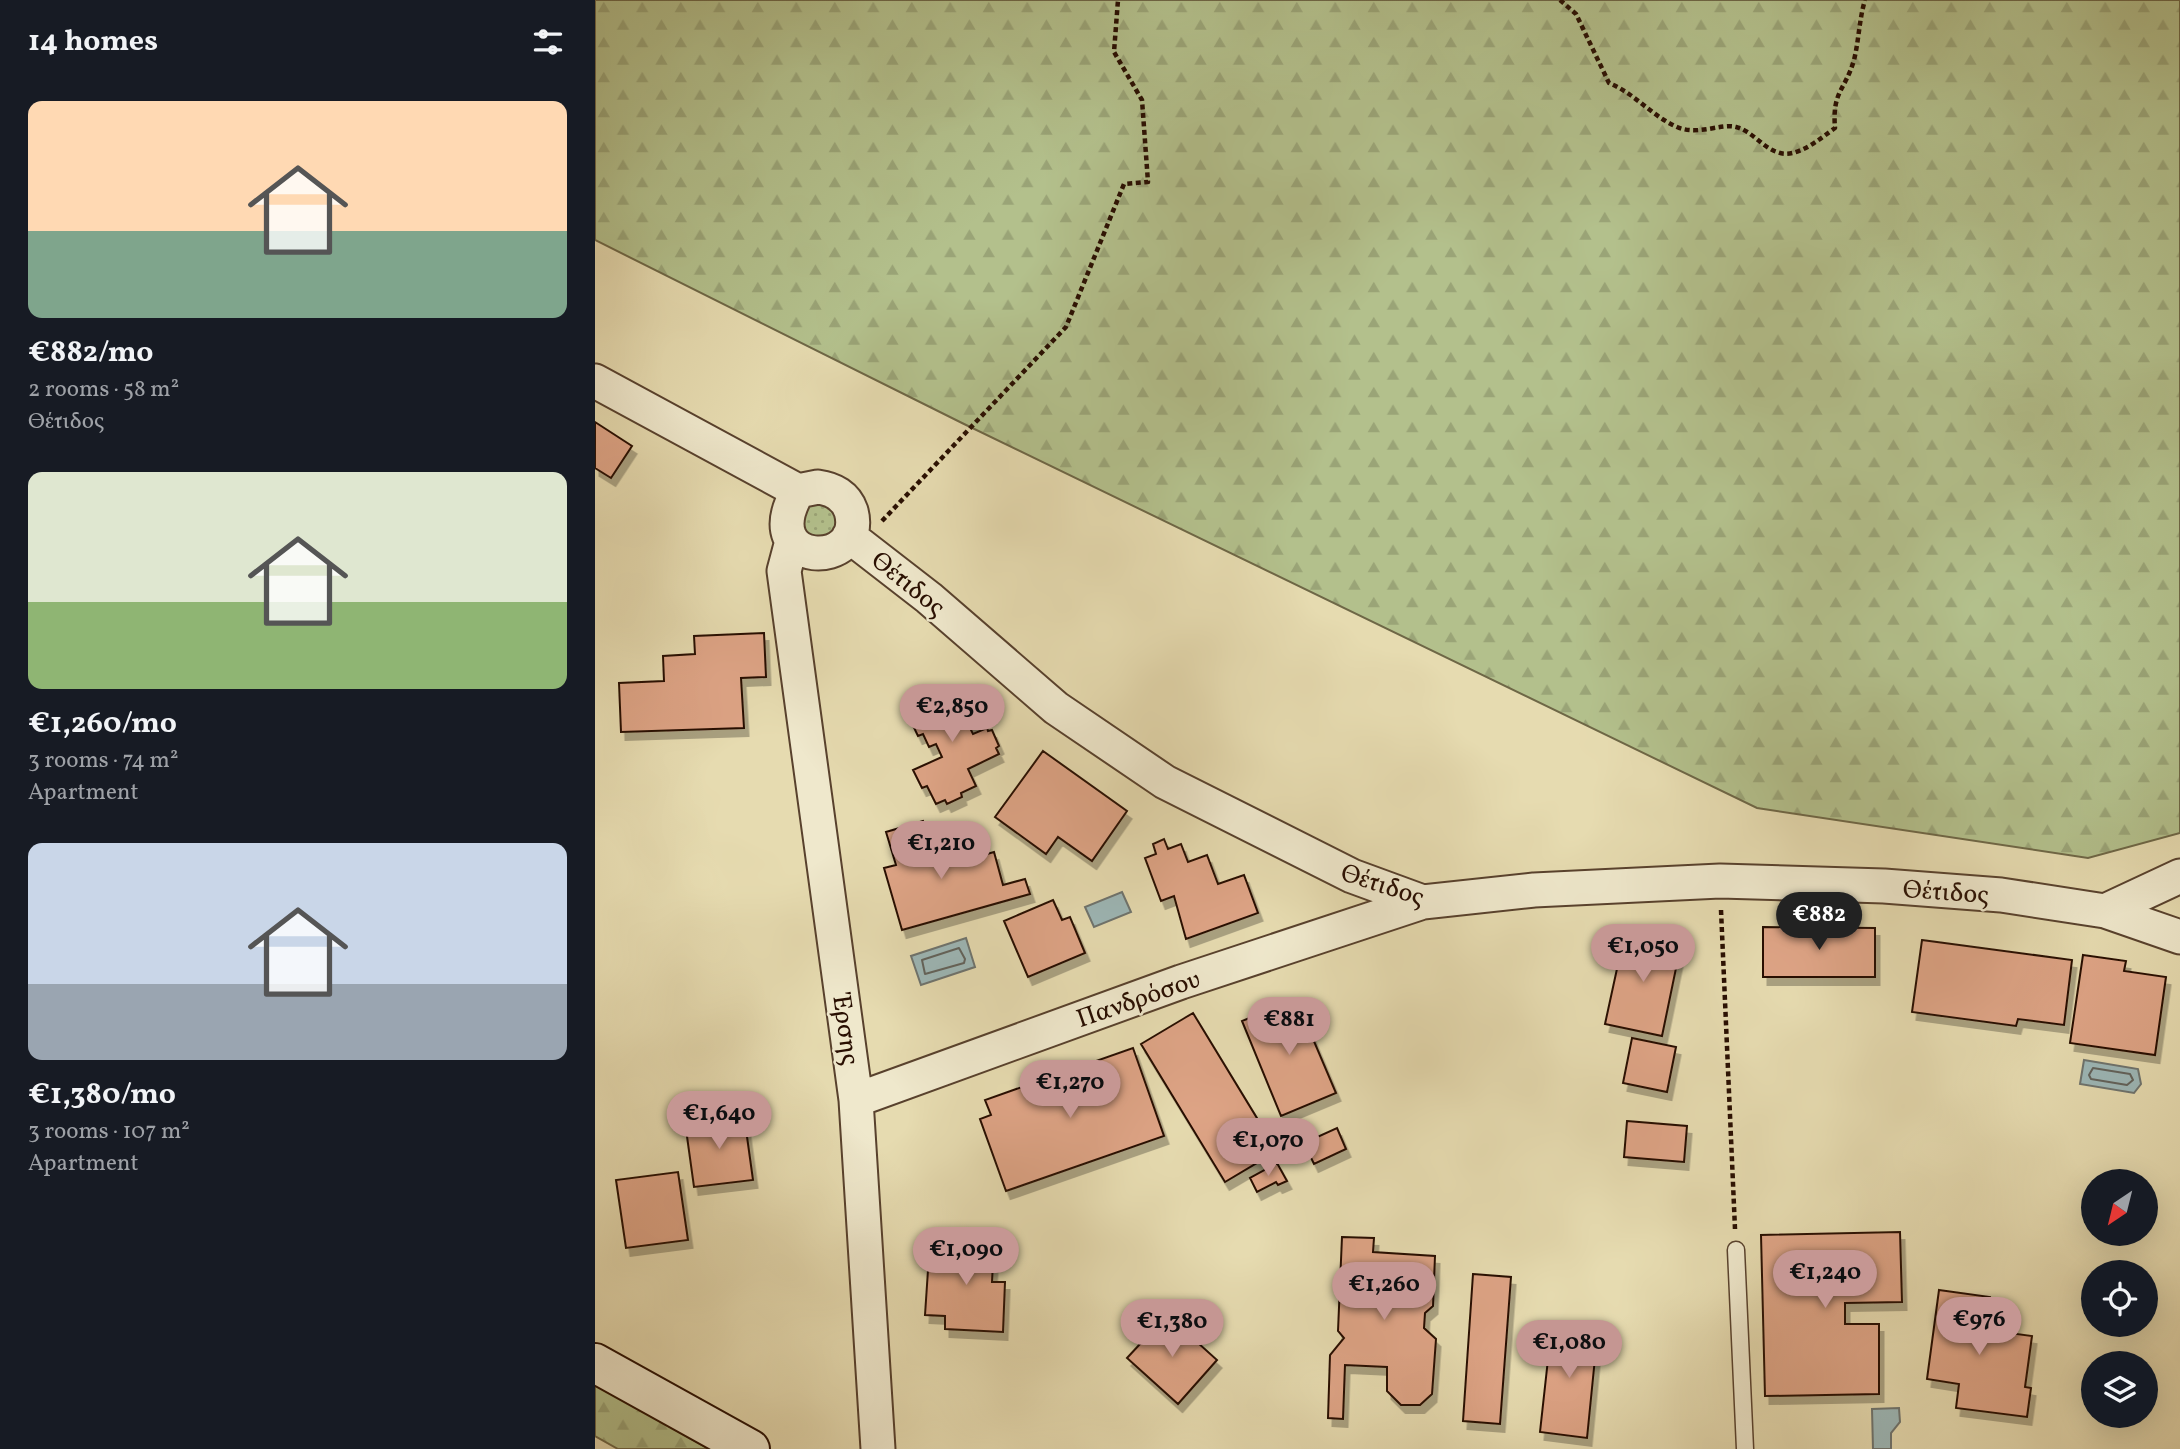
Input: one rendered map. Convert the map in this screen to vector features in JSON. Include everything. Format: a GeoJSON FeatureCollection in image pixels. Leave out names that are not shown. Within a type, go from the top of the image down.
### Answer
{"type":"FeatureCollection","features":[{"type":"Feature","properties":{"kind":"street"},"geometry":{"type":"LineString","coordinates":[[595,381],[797,491],[818,487],[838,494],[851,510],[854,540],[839,548],[806,548],[785,522],[786,511],[797,491]]}},
{"type":"Feature","properties":{"kind":"street","name":"Θέτιδος"},"geometry":{"type":"LineString","coordinates":[[854,540],[929,598],[1056,708],[1165,782],[1352,876],[1423,902],[1534,890],[1720,881],[1884,886],[2001,895],[2105,911],[2180,937]]}},
{"type":"Feature","properties":{"kind":"street","name":"Έρσης"},"geometry":{"type":"LineString","coordinates":[[806,548],[784,571],[856,1100],[877,1449]]}},
{"type":"Feature","properties":{"kind":"street"},"geometry":{"type":"LineString","coordinates":[[2105,911],[2180,876]]}},
{"type":"Feature","properties":{"kind":"street","name":"Πανδρόσου"},"geometry":{"type":"LineString","coordinates":[[856,1100],[1181,982],[1423,902]]}},
{"type":"Feature","properties":{"kind":"street"},"geometry":{"type":"LineString","coordinates":[[595,1363],[750,1449]]}},
{"type":"Feature","properties":{"kind":"lane"},"geometry":{"type":"LineString","coordinates":[[1736,1250],[1745,1449]]}},
{"type":"Feature","properties":{"kind":"path"},"geometry":{"type":"LineString","coordinates":[[854,540],[1066,327],[1124,184],[1148,182],[1142,100],[1114,52],[1118,0]]}},
{"type":"Feature","properties":{"kind":"path"},"geometry":{"type":"LineString","coordinates":[[1560,0],[1576,15],[1609,83],[1625,89],[1678,127],[1710,131],[1733,126],[1760,139],[1777,152],[1791,153],[1815,142],[1835,128],[1833,104],[1854,59],[1856,33],[1865,0]]}},
{"type":"Feature","properties":{"kind":"path"},"geometry":{"type":"LineString","coordinates":[[1720,881],[1736,1250]]}},
{"type":"Feature","properties":{"kind":"green space"},"geometry":{"type":"Polygon","coordinates":[[[595,0],[2180,0],[2180,833],[2088,858],[1757,808],[962,423],[595,240],[595,0]]]}},
{"type":"Feature","properties":{"kind":"green space"},"geometry":{"type":"Polygon","coordinates":[[[814,500],[836,511],[836,529],[822,540],[805,535],[800,511],[814,500]]]}},
{"type":"Feature","properties":{"kind":"green space"},"geometry":{"type":"Polygon","coordinates":[[[595,1384],[709,1449],[618,1449],[595,1436],[595,1384]]]}},
{"type":"Feature","properties":{"kind":"water"},"geometry":{"type":"Polygon","coordinates":[[[1122,892],[1131,912],[1094,927],[1085,907],[1122,892]]]}},
{"type":"Feature","properties":{"kind":"water"},"geometry":{"type":"Polygon","coordinates":[[[966,938],[975,967],[921,985],[911,956],[966,938]]]}},
{"type":"Feature","properties":{"kind":"water"},"geometry":{"type":"Polygon","coordinates":[[[2084,1060],[2138,1069],[2141,1084],[2134,1093],[2080,1084],[2084,1060]]]}},
{"type":"Feature","properties":{"kind":"water"},"geometry":{"type":"Polygon","coordinates":[[[1899,1408],[1900,1422],[1891,1433],[1891,1449],[1873,1449],[1872,1409],[1899,1408]]]}},
{"type":"Feature","properties":{"kind":"building"},"geometry":{"type":"Polygon","coordinates":[[[595,422],[632,446],[611,478],[595,468],[595,422]]]}},
{"type":"Feature","properties":{"kind":"building"},"geometry":{"type":"Polygon","coordinates":[[[764,633],[766,677],[741,678],[744,728],[621,732],[619,683],[664,681],[663,656],[695,654],[694,636],[764,633]]]}},
{"type":"Feature","properties":{"kind":"building"},"geometry":{"type":"Polygon","coordinates":[[[955,688],[956,691],[961,689],[965,697],[970,694],[979,714],[974,716],[978,724],[970,728],[973,734],[987,728],[988,731],[992,730],[999,746],[996,748],[999,754],[968,769],[976,786],[947,804],[945,800],[936,804],[927,786],[922,788],[913,770],[942,757],[936,744],[929,747],[923,734],[918,736],[907,713],[955,688]]]}},
{"type":"Feature","properties":{"kind":"building"},"geometry":{"type":"Polygon","coordinates":[[[1043,751],[1127,811],[1092,861],[1058,837],[1046,854],[995,817],[1043,751]]]}},
{"type":"Feature","properties":{"kind":"building"},"geometry":{"type":"Polygon","coordinates":[[[923,821],[937,868],[994,852],[1003,885],[1025,879],[1030,894],[902,930],[884,868],[896,865],[886,832],[923,821]]]}},
{"type":"Feature","properties":{"kind":"building"},"geometry":{"type":"Polygon","coordinates":[[[1164,839],[1168,849],[1181,844],[1188,862],[1207,855],[1218,884],[1244,875],[1258,913],[1186,939],[1174,896],[1161,901],[1145,858],[1156,854],[1153,844],[1164,839]]]}},
{"type":"Feature","properties":{"kind":"building"},"geometry":{"type":"Polygon","coordinates":[[[1053,900],[1062,920],[1070,917],[1085,953],[1028,977],[1004,921],[1053,900]]]}},
{"type":"Feature","properties":{"kind":"building"},"geometry":{"type":"Polygon","coordinates":[[[1763,927],[1875,928],[1875,977],[1763,977],[1763,927]]]}},
{"type":"Feature","properties":{"kind":"building"},"geometry":{"type":"Polygon","coordinates":[[[1625,932],[1681,944],[1662,1036],[1605,1024],[1625,932]]]}},
{"type":"Feature","properties":{"kind":"building"},"geometry":{"type":"Polygon","coordinates":[[[1922,940],[2072,960],[2064,1025],[2018,1019],[2016,1026],[1912,1012],[1922,940]]]}},
{"type":"Feature","properties":{"kind":"building"},"geometry":{"type":"Polygon","coordinates":[[[2083,955],[2126,961],[2124,971],[2166,977],[2155,1055],[2070,1043],[2083,955]]]}},
{"type":"Feature","properties":{"kind":"building"},"geometry":{"type":"Polygon","coordinates":[[[1296,999],[1336,1093],[1281,1116],[1242,1021],[1296,999]]]}},
{"type":"Feature","properties":{"kind":"building"},"geometry":{"type":"Polygon","coordinates":[[[1193,1013],[1277,1151],[1225,1182],[1141,1044],[1193,1013]]]}},
{"type":"Feature","properties":{"kind":"building"},"geometry":{"type":"Polygon","coordinates":[[[1632,1038],[1676,1047],[1667,1092],[1623,1083],[1632,1038]]]}},
{"type":"Feature","properties":{"kind":"building"},"geometry":{"type":"Polygon","coordinates":[[[1133,1048],[1164,1136],[1006,1191],[980,1119],[991,1115],[985,1100],[1133,1048]]]}},
{"type":"Feature","properties":{"kind":"building"},"geometry":{"type":"Polygon","coordinates":[[[744,1115],[753,1180],[694,1187],[685,1122],[744,1115]]]}},
{"type":"Feature","properties":{"kind":"building"},"geometry":{"type":"Polygon","coordinates":[[[1627,1121],[1687,1126],[1684,1162],[1624,1157],[1627,1121]]]}},
{"type":"Feature","properties":{"kind":"building"},"geometry":{"type":"Polygon","coordinates":[[[1337,1128],[1346,1149],[1314,1164],[1304,1143],[1337,1128]]]}},
{"type":"Feature","properties":{"kind":"building"},"geometry":{"type":"Polygon","coordinates":[[[1277,1163],[1287,1181],[1278,1185],[1276,1182],[1257,1192],[1250,1178],[1277,1163]]]}},
{"type":"Feature","properties":{"kind":"building"},"geometry":{"type":"Polygon","coordinates":[[[678,1172],[688,1240],[626,1248],[616,1180],[678,1172]]]}},
{"type":"Feature","properties":{"kind":"building"},"geometry":{"type":"Polygon","coordinates":[[[1900,1232],[1902,1302],[1845,1303],[1845,1324],[1879,1324],[1879,1394],[1765,1396],[1761,1235],[1900,1232]]]}},
{"type":"Feature","properties":{"kind":"building"},"geometry":{"type":"Polygon","coordinates":[[[1342,1237],[1374,1238],[1373,1252],[1435,1256],[1433,1306],[1425,1313],[1424,1328],[1436,1339],[1432,1394],[1420,1405],[1401,1405],[1387,1391],[1387,1367],[1345,1365],[1343,1419],[1328,1418],[1330,1355],[1344,1338],[1338,1331],[1342,1237]]]}},
{"type":"Feature","properties":{"kind":"building"},"geometry":{"type":"Polygon","coordinates":[[[939,1239],[994,1242],[992,1282],[1005,1282],[1003,1332],[945,1329],[945,1316],[925,1315],[928,1270],[937,1271],[939,1239]]]}},
{"type":"Feature","properties":{"kind":"building"},"geometry":{"type":"Polygon","coordinates":[[[1473,1274],[1511,1277],[1500,1424],[1463,1421],[1473,1274]]]}},
{"type":"Feature","properties":{"kind":"building"},"geometry":{"type":"Polygon","coordinates":[[[1939,1290],[1990,1297],[1987,1330],[2032,1336],[2025,1387],[2031,1388],[2027,1417],[1956,1408],[1959,1384],[1927,1379],[1939,1290]]]}},
{"type":"Feature","properties":{"kind":"building"},"geometry":{"type":"Polygon","coordinates":[[[1167,1315],[1217,1360],[1178,1404],[1127,1358],[1167,1315]]]}},
{"type":"Feature","properties":{"kind":"building"},"geometry":{"type":"Polygon","coordinates":[[[1552,1323],[1598,1328],[1587,1438],[1540,1432],[1552,1323]]]}}]}
